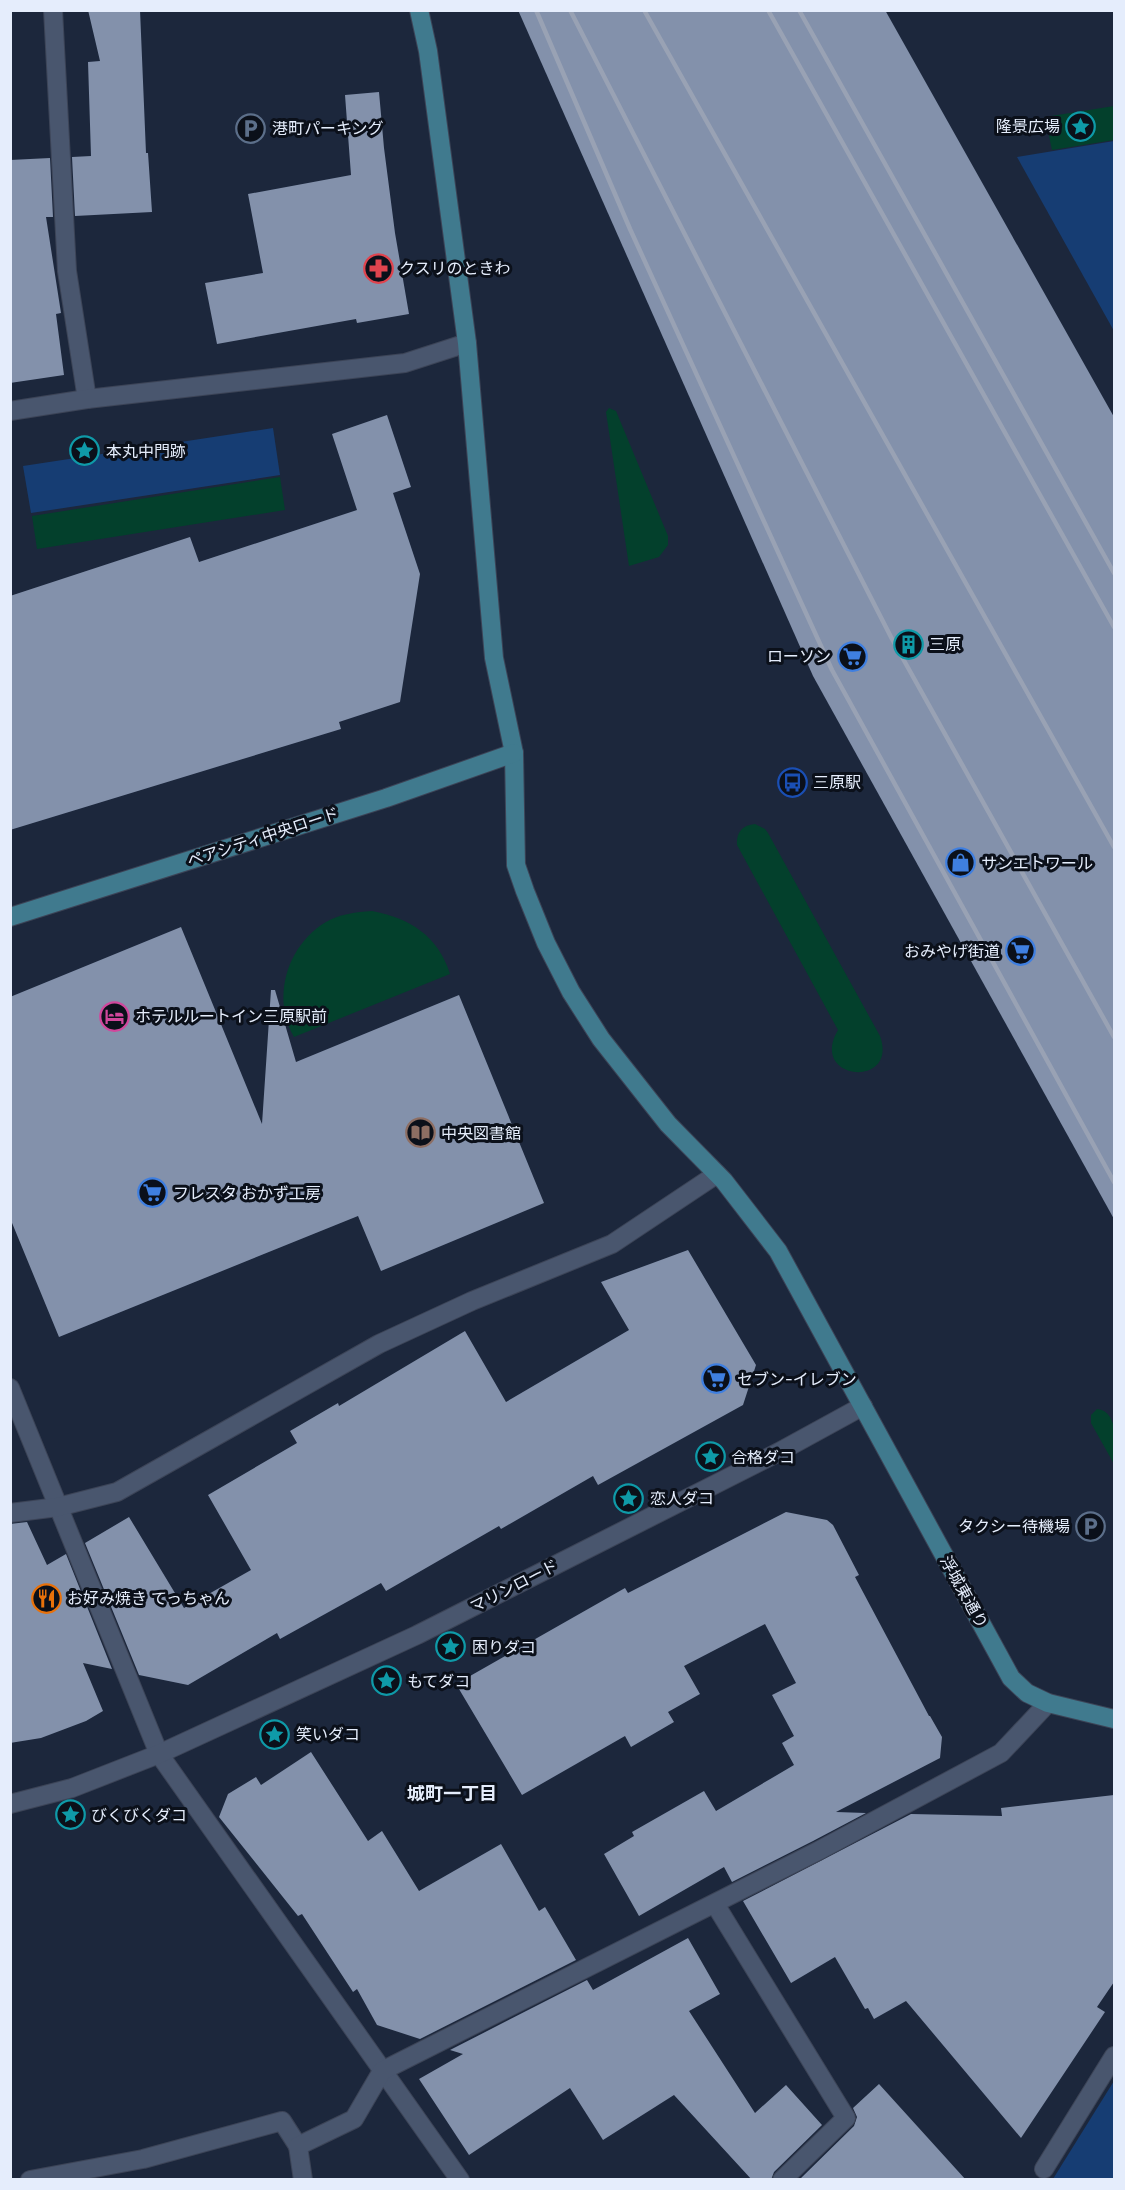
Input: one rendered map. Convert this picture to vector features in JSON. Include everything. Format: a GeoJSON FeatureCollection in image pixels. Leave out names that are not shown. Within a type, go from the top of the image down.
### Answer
{"type":"FeatureCollection","features":[{"type":"Feature","properties":{"kind":"street"},"geometry":{"type":"LineString","coordinates":[[53,10],[67,271],[87,399]]}},
{"type":"Feature","properties":{"kind":"street","name":"浮城東通り"},"geometry":{"type":"LineString","coordinates":[[419,10],[428,51],[467,343],[494,658],[514,753],[516,865],[546,943],[571,992],[617,1062],[669,1124],[743,1204],[778,1251],[1011,1678],[1027,1693],[1048,1703],[1114,1719]]}},
{"type":"Feature","properties":{"kind":"street"},"geometry":{"type":"LineString","coordinates":[[10,411],[87,399],[405,363],[467,343]]}},
{"type":"Feature","properties":{"kind":"street","name":"ペアシティ中央ロード"},"geometry":{"type":"LineString","coordinates":[[10,917],[386,798],[514,753]]}},
{"type":"Feature","properties":{"kind":"street"},"geometry":{"type":"LineString","coordinates":[[10,1514],[58,1507],[117,1492],[379,1344],[472,1301],[612,1244],[717,1174]]}},
{"type":"Feature","properties":{"kind":"street"},"geometry":{"type":"LineString","coordinates":[[10,1389],[143,1710],[159,1754],[460,2180]]}},
{"type":"Feature","properties":{"kind":"street","name":"マリンロード"},"geometry":{"type":"LineString","coordinates":[[10,1804],[72,1788],[159,1754],[417,1635],[697,1494],[863,1406]]}},
{"type":"Feature","properties":{"kind":"street"},"geometry":{"type":"LineString","coordinates":[[298,2146],[354,2119],[382,2071],[818,1851],[1001,1752],[1048,1703]]}},
{"type":"Feature","properties":{"kind":"street"},"geometry":{"type":"LineString","coordinates":[[715,1904],[846,2118],[782,2180]]}},
{"type":"Feature","properties":{"kind":"street"},"geometry":{"type":"LineString","coordinates":[[1044,2169],[1114,2056]]}},
{"type":"Feature","properties":{"kind":"street"},"geometry":{"type":"LineString","coordinates":[[30,2180],[143,2159],[282,2121],[298,2146],[303,2180]]}},
{"type":"Feature","properties":{"kind":"green space"},"geometry":{"type":"Polygon","coordinates":[[[1114,106],[1114,140],[1052,150],[1045,117],[1114,106]]]}},
{"type":"Feature","properties":{"kind":"green space"},"geometry":{"type":"Polygon","coordinates":[[[609,408],[616,411],[668,536],[668,545],[659,557],[629,566],[606,412],[609,408]]]}},
{"type":"Feature","properties":{"kind":"green space"},"geometry":{"type":"Polygon","coordinates":[[[280,477],[285,510],[37,549],[32,516],[280,477]]]}},
{"type":"Feature","properties":{"kind":"green space"},"geometry":{"type":"Polygon","coordinates":[[[755,824],[768,833],[880,1036],[882,1053],[877,1065],[867,1071],[855,1072],[843,1068],[835,1060],[832,1047],[838,1030],[737,845],[741,830],[755,824]]]}},
{"type":"Feature","properties":{"kind":"green space"},"geometry":{"type":"Polygon","coordinates":[[[372,911],[399,918],[421,931],[438,949],[450,974],[294,1037],[287,1022],[284,990],[287,974],[301,944],[312,932],[331,919],[372,911]]]}},
{"type":"Feature","properties":{"kind":"green space"},"geometry":{"type":"Polygon","coordinates":[[[1097,1409],[1110,1416],[1113,1423],[1115,1431],[1114,1464],[1091,1423],[1091,1415],[1097,1409]]]}},
{"type":"Feature","properties":{"kind":"water"},"geometry":{"type":"Polygon","coordinates":[[[1114,141],[1114,331],[1017,157],[1114,141]]]}},
{"type":"Feature","properties":{"kind":"water"},"geometry":{"type":"Polygon","coordinates":[[[273,428],[280,475],[31,513],[23,466],[273,428]]]}},
{"type":"Feature","properties":{"kind":"water"},"geometry":{"type":"Polygon","coordinates":[[[1114,2081],[1114,2179],[1053,2179],[1114,2081]]]}},
{"type":"Feature","properties":{"kind":"building"},"geometry":{"type":"Polygon","coordinates":[[[88,10],[140,10],[146,153],[148,153],[152,212],[75,216],[72,157],[91,156],[88,62],[100,61],[88,10]]]}},
{"type":"Feature","properties":{"kind":"building"},"geometry":{"type":"Polygon","coordinates":[[[518,10],[885,10],[1114,417],[1114,1219],[813,676],[518,10]]]}},
{"type":"Feature","properties":{"kind":"building"},"geometry":{"type":"Polygon","coordinates":[[[379,92],[395,233],[409,314],[357,323],[356,319],[217,344],[205,283],[263,273],[248,194],[351,175],[345,95],[379,92]]]}},
{"type":"Feature","properties":{"kind":"building"},"geometry":{"type":"Polygon","coordinates":[[[50,158],[53,217],[46,217],[61,313],[56,314],[64,375],[10,383],[10,160],[50,158]]]}},
{"type":"Feature","properties":{"kind":"building"},"geometry":{"type":"Polygon","coordinates":[[[387,415],[411,487],[393,493],[420,574],[400,702],[339,722],[341,729],[10,830],[10,596],[190,537],[199,562],[357,510],[332,434],[387,415]]]}},
{"type":"Feature","properties":{"kind":"building"},"geometry":{"type":"Polygon","coordinates":[[[181,927],[262,1124],[271,990],[275,990],[296,1062],[459,995],[544,1203],[381,1271],[358,1216],[59,1337],[10,1218],[10,997],[181,927]]]}},
{"type":"Feature","properties":{"kind":"building"},"geometry":{"type":"Polygon","coordinates":[[[688,1250],[756,1365],[743,1405],[598,1485],[593,1476],[501,1529],[499,1526],[386,1591],[381,1583],[280,1639],[277,1633],[188,1685],[139,1675],[85,1543],[129,1517],[184,1608],[251,1570],[208,1495],[297,1443],[290,1431],[338,1403],[339,1406],[465,1331],[506,1402],[629,1330],[601,1282],[688,1250]]]}},
{"type":"Feature","properties":{"kind":"building"},"geometry":{"type":"Polygon","coordinates":[[[786,1512],[827,1520],[833,1525],[859,1575],[855,1577],[942,1737],[940,1758],[836,1812],[866,1813],[813,1841],[732,1882],[724,1867],[639,1916],[604,1854],[634,1836],[632,1832],[704,1791],[716,1811],[794,1765],[782,1743],[794,1736],[772,1695],[796,1683],[765,1624],[684,1666],[700,1694],[668,1712],[674,1722],[631,1747],[625,1736],[522,1795],[456,1684],[625,1588],[628,1593],[786,1512]]]}},
{"type":"Feature","properties":{"kind":"building"},"geometry":{"type":"Polygon","coordinates":[[[27,1522],[47,1565],[66,1554],[112,1669],[83,1663],[103,1711],[86,1721],[41,1738],[10,1743],[10,1524],[27,1522]]]}},
{"type":"Feature","properties":{"kind":"building"},"geometry":{"type":"Polygon","coordinates":[[[311,1752],[368,1841],[382,1831],[419,1891],[501,1844],[539,1911],[545,1907],[576,1960],[420,2039],[377,2025],[357,1989],[353,1992],[302,1914],[298,1916],[219,1817],[228,1794],[256,1777],[261,1785],[311,1752]]]}},
{"type":"Feature","properties":{"kind":"building"},"geometry":{"type":"Polygon","coordinates":[[[1114,1795],[1114,1982],[1097,2007],[1105,2012],[1021,2138],[906,2001],[874,2019],[868,2008],[865,2009],[835,1957],[791,1983],[743,1901],[911,1814],[1002,1816],[1001,1808],[1114,1795]]]}},
{"type":"Feature","properties":{"kind":"building"},"geometry":{"type":"Polygon","coordinates":[[[688,1938],[720,1994],[689,2011],[755,2113],[786,2085],[822,2125],[774,2172],[771,2180],[752,2180],[674,2095],[603,2140],[570,2088],[469,2155],[419,2079],[463,2054],[450,2050],[587,1980],[593,1990],[688,1938]]]}},
{"type":"Feature","properties":{"kind":"building"},"geometry":{"type":"Polygon","coordinates":[[[879,2084],[966,2180],[799,2180],[854,2126],[857,2117],[853,2108],[879,2084]]]}},
{"type":"Feature","properties":{"kind":"railway"},"geometry":{"type":"LineString","coordinates":[[536,10],[630,229],[832,670],[1114,1182]]}},
{"type":"Feature","properties":{"kind":"railway"},"geometry":{"type":"LineString","coordinates":[[570,10],[892,639],[1114,1037]]}},
{"type":"Feature","properties":{"kind":"railway"},"geometry":{"type":"LineString","coordinates":[[644,10],[1114,847]]}},
{"type":"Feature","properties":{"kind":"railway"},"geometry":{"type":"LineString","coordinates":[[768,10],[1114,627]]}},
{"type":"Feature","properties":{"kind":"railway"},"geometry":{"type":"LineString","coordinates":[[799,10],[1114,573]]}},
{"type":"Feature","properties":{"kind":"place","name":"隆景広場"},"geometry":{"type":"Point","coordinates":[1081,126]}},
{"type":"Feature","properties":{"kind":"place","name":"港町パーキング"},"geometry":{"type":"Point","coordinates":[251,128]}},
{"type":"Feature","properties":{"kind":"place","name":"クスリのときわ"},"geometry":{"type":"Point","coordinates":[378,268]}},
{"type":"Feature","properties":{"kind":"place","name":"本丸中門跡"},"geometry":{"type":"Point","coordinates":[85,451]}},
{"type":"Feature","properties":{"kind":"place","name":"三原"},"geometry":{"type":"Point","coordinates":[908,644]}},
{"type":"Feature","properties":{"kind":"place","name":"ローソン"},"geometry":{"type":"Point","coordinates":[852,656]}},
{"type":"Feature","properties":{"kind":"place","name":"三原駅"},"geometry":{"type":"Point","coordinates":[792,782]}},
{"type":"Feature","properties":{"kind":"place","name":"サンエトワール"},"geometry":{"type":"Point","coordinates":[960,863]}},
{"type":"Feature","properties":{"kind":"place","name":"おみやげ街道"},"geometry":{"type":"Point","coordinates":[1021,951]}},
{"type":"Feature","properties":{"kind":"place","name":"ホテルルートイン三原駅前"},"geometry":{"type":"Point","coordinates":[114,1016]}},
{"type":"Feature","properties":{"kind":"place","name":"中央図書館"},"geometry":{"type":"Point","coordinates":[420,1133]}},
{"type":"Feature","properties":{"kind":"place","name":"フレスタ おかず工房"},"geometry":{"type":"Point","coordinates":[152,1193]}},
{"type":"Feature","properties":{"kind":"place","name":"セブン-イレブン"},"geometry":{"type":"Point","coordinates":[716,1379]}},
{"type":"Feature","properties":{"kind":"place","name":"合格ダコ"},"geometry":{"type":"Point","coordinates":[710,1457]}},
{"type":"Feature","properties":{"kind":"place","name":"恋人ダコ"},"geometry":{"type":"Point","coordinates":[629,1498]}},
{"type":"Feature","properties":{"kind":"place","name":"タクシー待機場"},"geometry":{"type":"Point","coordinates":[1091,1526]}},
{"type":"Feature","properties":{"kind":"place","name":"お好み焼き てっちゃん"},"geometry":{"type":"Point","coordinates":[46,1598]}},
{"type":"Feature","properties":{"kind":"place","name":"困りダコ"},"geometry":{"type":"Point","coordinates":[451,1647]}},
{"type":"Feature","properties":{"kind":"place","name":"もてダコ"},"geometry":{"type":"Point","coordinates":[386,1681]}},
{"type":"Feature","properties":{"kind":"place","name":"笑いダコ"},"geometry":{"type":"Point","coordinates":[275,1734]}},
{"type":"Feature","properties":{"kind":"place","name":"びくびくダコ"},"geometry":{"type":"Point","coordinates":[70,1815]}},
{"type":"Feature","properties":{"kind":"district","name":"城町一丁目"},"geometry":{"type":"Point","coordinates":[452,1794]}}]}
